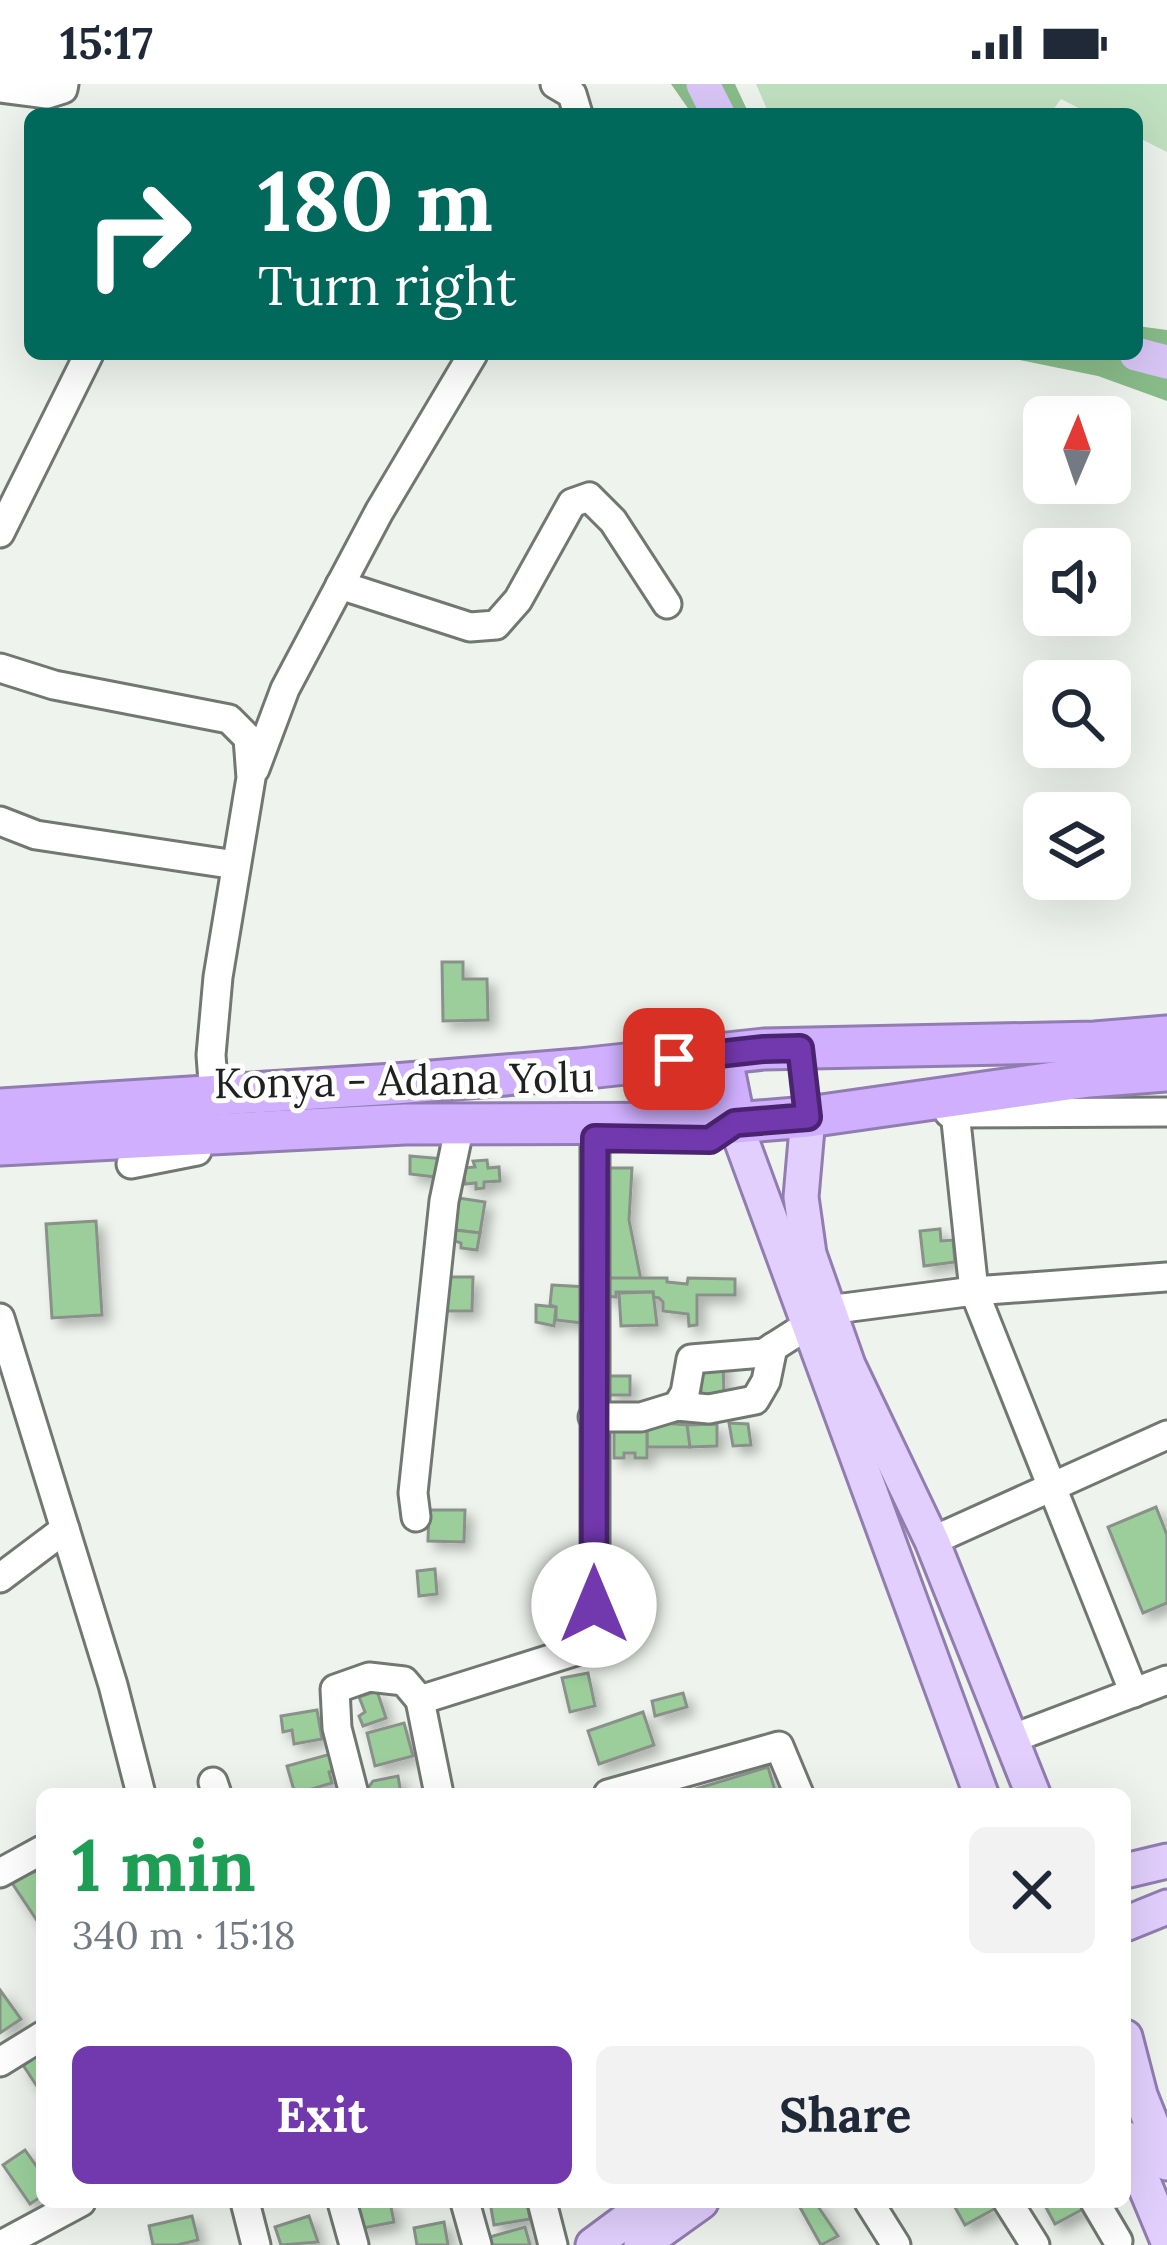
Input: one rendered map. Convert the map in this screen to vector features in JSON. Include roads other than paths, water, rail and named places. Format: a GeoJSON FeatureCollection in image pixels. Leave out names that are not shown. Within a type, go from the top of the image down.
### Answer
{"type":"FeatureCollection","features":[{"type":"Feature","properties":{"kind":"highway"},"geometry":{"type":"LineString","coordinates":[[0,1109],[394,1084],[800,1048],[1095,1042],[1167,1036]]}},
{"type":"Feature","properties":{"kind":"highway"},"geometry":{"type":"LineString","coordinates":[[800,1048],[808,1117]]}},
{"type":"Feature","properties":{"kind":"highway"},"geometry":{"type":"LineString","coordinates":[[722,1054],[735,1123]]}},
{"type":"Feature","properties":{"kind":"highway","name":"Konya - Adana Yolu"},"geometry":{"type":"LineString","coordinates":[[0,1145],[405,1124],[735,1123],[1167,1071]]}},
{"type":"Feature","properties":{"kind":"main road"},"geometry":{"type":"LineString","coordinates":[[808,1117],[801,1197],[818,1318],[848,1365],[932,1541],[1031,1788]]}},
{"type":"Feature","properties":{"kind":"main road"},"geometry":{"type":"LineString","coordinates":[[735,1123],[818,1318],[979,1788]]}},
{"type":"Feature","properties":{"kind":"main road"},"geometry":{"type":"LineString","coordinates":[[1131,1870],[1167,1861]]}},
{"type":"Feature","properties":{"kind":"main road"},"geometry":{"type":"LineString","coordinates":[[1131,1922],[1167,1907]]}},
{"type":"Feature","properties":{"kind":"main road"},"geometry":{"type":"LineString","coordinates":[[1131,2061],[1167,2163]]}},
{"type":"Feature","properties":{"kind":"main road"},"geometry":{"type":"LineString","coordinates":[[1131,2152],[1167,2239]]}},
{"type":"Feature","properties":{"kind":"main road"},"geometry":{"type":"LineString","coordinates":[[593,2245],[643,2208]]}},
{"type":"Feature","properties":{"kind":"main road"},"geometry":{"type":"LineString","coordinates":[[641,2245],[692,2208]]}},
{"type":"Feature","properties":{"kind":"street"},"geometry":{"type":"LineString","coordinates":[[0,88],[47,94],[63,89],[64,84]]}},
{"type":"Feature","properties":{"kind":"street"},"geometry":{"type":"LineString","coordinates":[[555,84],[572,94],[576,108]]}},
{"type":"Feature","properties":{"kind":"street"},"geometry":{"type":"LineString","coordinates":[[0,533],[86,360]]}},
{"type":"Feature","properties":{"kind":"street"},"geometry":{"type":"LineString","coordinates":[[214,1096],[211,1055],[218,976],[251,778],[285,689],[379,512],[469,360]]}},
{"type":"Feature","properties":{"kind":"street"},"geometry":{"type":"LineString","coordinates":[[340,585],[470,627],[496,625],[518,600],[572,503],[589,497],[613,521],[667,604]]}},
{"type":"Feature","properties":{"kind":"street"},"geometry":{"type":"LineString","coordinates":[[0,668],[54,685],[230,719],[248,738],[251,778]]}},
{"type":"Feature","properties":{"kind":"street"},"geometry":{"type":"LineString","coordinates":[[0,821],[36,835],[236,866]]}},
{"type":"Feature","properties":{"kind":"street"},"geometry":{"type":"LineString","coordinates":[[955,1112],[974,1291],[1134,1693]]}},
{"type":"Feature","properties":{"kind":"street"},"geometry":{"type":"LineString","coordinates":[[808,1117],[832,1130],[955,1112],[1167,1112]]}},
{"type":"Feature","properties":{"kind":"street"},"geometry":{"type":"LineString","coordinates":[[131,1164],[187,1151],[458,1139],[710,1140],[735,1123]]}},
{"type":"Feature","properties":{"kind":"street"},"geometry":{"type":"LineString","coordinates":[[420,1700],[595,1645],[595,1138]]}},
{"type":"Feature","properties":{"kind":"street"},"geometry":{"type":"LineString","coordinates":[[416,1517],[414,1483],[442,1225],[458,1139]]}},
{"type":"Feature","properties":{"kind":"street"},"geometry":{"type":"LineString","coordinates":[[677,1406],[685,1394],[691,1359],[764,1354],[818,1318],[974,1291],[1167,1277]]}},
{"type":"Feature","properties":{"kind":"street"},"geometry":{"type":"LineString","coordinates":[[0,1318],[10,1388],[65,1529],[139,1788]]}},
{"type":"Feature","properties":{"kind":"street"},"geometry":{"type":"LineString","coordinates":[[593,1417],[641,1417],[677,1406],[709,1409],[754,1400],[766,1381],[773,1347]]}},
{"type":"Feature","properties":{"kind":"street"},"geometry":{"type":"LineString","coordinates":[[932,1541],[1167,1435]]}},
{"type":"Feature","properties":{"kind":"street"},"geometry":{"type":"LineString","coordinates":[[0,1578],[65,1529]]}},
{"type":"Feature","properties":{"kind":"street"},"geometry":{"type":"LineString","coordinates":[[352,1788],[337,1728],[335,1689],[369,1677],[404,1682],[420,1700],[439,1788]]}},
{"type":"Feature","properties":{"kind":"street"},"geometry":{"type":"LineString","coordinates":[[1011,1739],[1167,1680]]}},
{"type":"Feature","properties":{"kind":"street"},"geometry":{"type":"LineString","coordinates":[[632,1788],[779,1746],[796,1788]]}},
{"type":"Feature","properties":{"kind":"street"},"geometry":{"type":"LineString","coordinates":[[0,1873],[36,1853]]}},
{"type":"Feature","properties":{"kind":"street"},"geometry":{"type":"LineString","coordinates":[[0,2062],[36,2040]]}},
{"type":"Feature","properties":{"kind":"street"},"geometry":{"type":"LineString","coordinates":[[1,2245],[54,2232],[76,2208]]}},
{"type":"Feature","properties":{"kind":"street"},"geometry":{"type":"LineString","coordinates":[[246,2208],[256,2245]]}},
{"type":"Feature","properties":{"kind":"street"},"geometry":{"type":"LineString","coordinates":[[344,2208],[354,2245]]}},
{"type":"Feature","properties":{"kind":"street"},"geometry":{"type":"LineString","coordinates":[[467,2208],[476,2245]]}},
{"type":"Feature","properties":{"kind":"street"},"geometry":{"type":"LineString","coordinates":[[544,2208],[553,2245]]}},
{"type":"Feature","properties":{"kind":"street"},"geometry":{"type":"LineString","coordinates":[[873,2208],[896,2245]]}},
{"type":"Feature","properties":{"kind":"street"},"geometry":{"type":"LineString","coordinates":[[1012,2208],[1035,2245]]}},
{"type":"Feature","properties":{"kind":"street"},"geometry":{"type":"LineString","coordinates":[[1099,2208],[1118,2241]]}},
{"type":"Feature","properties":{"kind":"waterway"},"geometry":{"type":"LineString","coordinates":[[703,84],[715,108]]}},
{"type":"Feature","properties":{"kind":"waterway"},"geometry":{"type":"LineString","coordinates":[[1143,356],[1167,362]]}}]}
